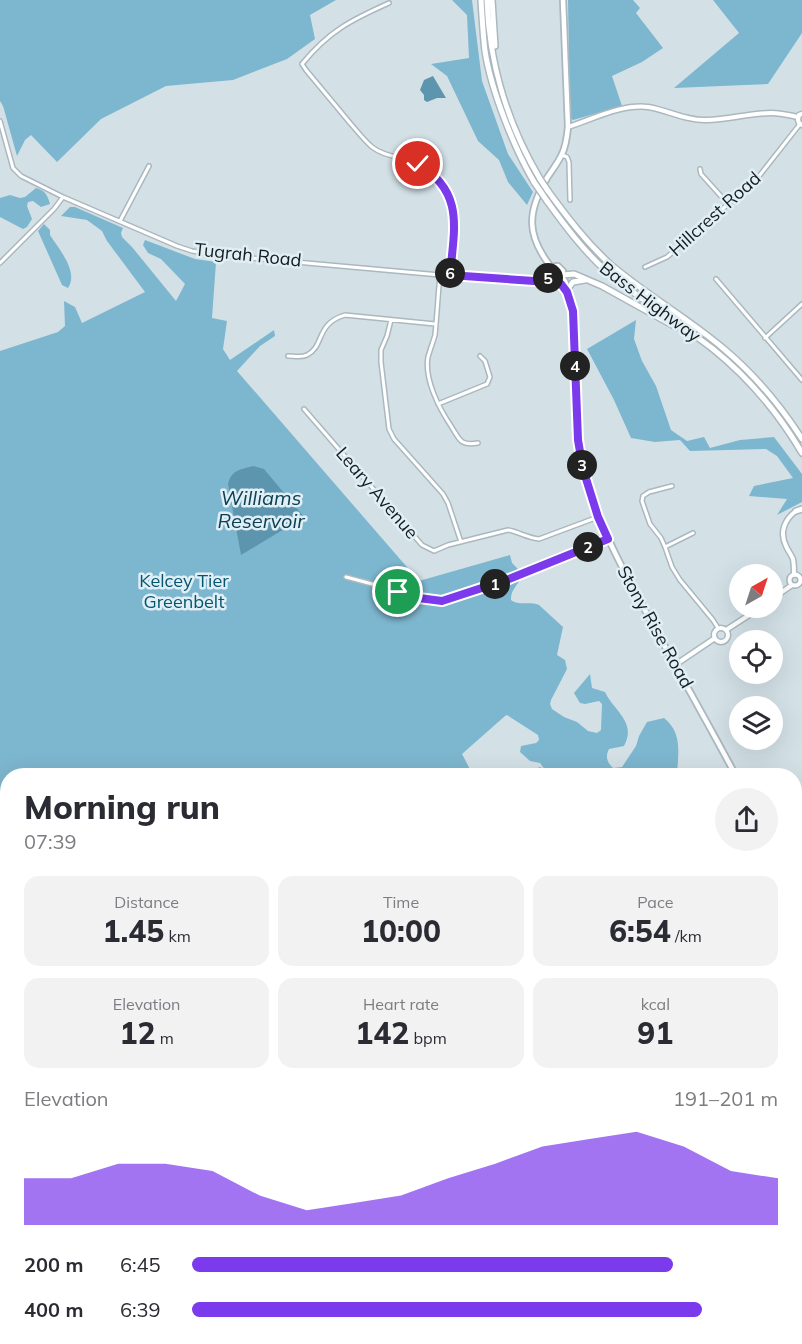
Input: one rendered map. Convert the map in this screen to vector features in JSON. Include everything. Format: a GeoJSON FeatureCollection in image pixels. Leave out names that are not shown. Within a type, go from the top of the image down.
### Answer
{"type":"FeatureCollection","features":[{"type":"Feature","properties":{"kind":"highway","name":"Bass Highway"},"geometry":{"type":"LineString","coordinates":[[481,0],[486,53],[491,74],[508,126],[526,168],[548,191],[582,235],[612,265],[740,362],[770,394],[802,439]]}},
{"type":"Feature","properties":{"kind":"highway","name":"Bass Highway"},"geometry":{"type":"LineString","coordinates":[[487,0],[491,46],[499,84],[514,126],[547,201],[575,239],[604,269],[636,295],[711,348],[747,381],[772,408],[802,453]]}},
{"type":"Feature","properties":{"kind":"highway"},"geometry":{"type":"LineString","coordinates":[[492,0],[499,84]]}},
{"type":"Feature","properties":{"kind":"highway"},"geometry":{"type":"LineString","coordinates":[[563,276],[574,274],[602,286],[711,348]]}},
{"type":"Feature","properties":{"kind":"highway"},"geometry":{"type":"LineString","coordinates":[[568,293],[569,286],[573,282],[587,280]]}},
{"type":"Feature","properties":{"kind":"main road"},"geometry":{"type":"LineString","coordinates":[[551,267],[535,239],[532,218],[537,197],[562,155],[567,140],[563,0]]}},
{"type":"Feature","properties":{"kind":"main road"},"geometry":{"type":"LineString","coordinates":[[551,267],[562,269],[563,276],[557,281]]}},
{"type":"Feature","properties":{"kind":"main road"},"geometry":{"type":"LineString","coordinates":[[551,267],[548,271],[549,277],[557,281],[568,293]]}},
{"type":"Feature","properties":{"kind":"main road","name":"Stony Rise Road"},"geometry":{"type":"LineString","coordinates":[[563,276],[573,311],[578,440],[583,469],[598,517],[616,557],[732,768]]}},
{"type":"Feature","properties":{"kind":"street"},"geometry":{"type":"LineString","coordinates":[[389,3],[360,16],[335,31],[302,64],[368,143],[384,154],[418,164],[434,174],[445,187],[452,202],[454,219],[450,275]]}},
{"type":"Feature","properties":{"kind":"street"},"geometry":{"type":"LineString","coordinates":[[568,127],[633,106],[665,110],[703,121],[780,113],[800,116],[798,122],[801,124]]}},
{"type":"Feature","properties":{"kind":"street","name":"Tugrah Road"},"geometry":{"type":"LineString","coordinates":[[0,121],[13,168],[21,176],[63,197],[192,251],[440,275],[534,281],[549,277]]}},
{"type":"Feature","properties":{"kind":"street","name":"Hillcrest Road"},"geometry":{"type":"LineString","coordinates":[[645,267],[667,257],[756,180],[801,124]]}},
{"type":"Feature","properties":{"kind":"street"},"geometry":{"type":"LineString","coordinates":[[562,155],[567,157],[569,162],[570,200]]}},
{"type":"Feature","properties":{"kind":"street"},"geometry":{"type":"LineString","coordinates":[[120,221],[149,166]]}},
{"type":"Feature","properties":{"kind":"street"},"geometry":{"type":"LineString","coordinates":[[700,169],[701,174],[728,204]]}},
{"type":"Feature","properties":{"kind":"street"},"geometry":{"type":"LineString","coordinates":[[0,263],[63,197]]}},
{"type":"Feature","properties":{"kind":"street"},"geometry":{"type":"LineString","coordinates":[[440,275],[434,336],[428,357],[429,378],[441,412],[463,443],[468,445],[478,443]]}},
{"type":"Feature","properties":{"kind":"street"},"geometry":{"type":"LineString","coordinates":[[716,279],[802,380]]}},
{"type":"Feature","properties":{"kind":"street"},"geometry":{"type":"LineString","coordinates":[[765,338],[802,304]]}},
{"type":"Feature","properties":{"kind":"street"},"geometry":{"type":"LineString","coordinates":[[288,357],[305,356],[312,351],[329,322],[345,315],[435,324]]}},
{"type":"Feature","properties":{"kind":"street"},"geometry":{"type":"LineString","coordinates":[[391,320],[381,350],[389,429],[394,439],[443,495],[448,503],[461,542]]}},
{"type":"Feature","properties":{"kind":"street"},"geometry":{"type":"LineString","coordinates":[[438,404],[487,384],[490,376],[485,360],[480,356]]}},
{"type":"Feature","properties":{"kind":"street","name":"Leary Avenue"},"geometry":{"type":"LineString","coordinates":[[304,409],[422,545],[434,550],[508,530],[539,539],[598,517]]}},
{"type":"Feature","properties":{"kind":"street"},"geometry":{"type":"LineString","coordinates":[[672,486],[649,492],[643,496],[642,501],[650,524],[661,538],[672,567],[718,628]]}},
{"type":"Feature","properties":{"kind":"street"},"geometry":{"type":"LineString","coordinates":[[792,585],[789,581],[794,574],[794,564],[782,536],[786,521],[790,515],[799,510]]}},
{"type":"Feature","properties":{"kind":"street"},"geometry":{"type":"LineString","coordinates":[[665,547],[693,533]]}},
{"type":"Feature","properties":{"kind":"street"},"geometry":{"type":"LineString","coordinates":[[346,577],[411,597],[442,601],[509,579],[608,539]]}},
{"type":"Feature","properties":{"kind":"street"},"geometry":{"type":"LineString","coordinates":[[783,591],[800,582],[799,576],[794,574]]}},
{"type":"Feature","properties":{"kind":"street"},"geometry":{"type":"LineString","coordinates":[[726,630],[745,618]]}},
{"type":"Feature","properties":{"kind":"street"},"geometry":{"type":"LineString","coordinates":[[718,628],[726,630]]}},
{"type":"Feature","properties":{"kind":"street"},"geometry":{"type":"LineString","coordinates":[[715,638],[714,634],[718,628]]}},
{"type":"Feature","properties":{"kind":"street"},"geometry":{"type":"LineString","coordinates":[[715,638],[721,642],[725,641],[728,635],[726,630]]}},
{"type":"Feature","properties":{"kind":"street"},"geometry":{"type":"LineString","coordinates":[[675,665],[715,638]]}},
{"type":"Feature","properties":{"kind":"green space"},"geometry":{"type":"Polygon","coordinates":[[[0,0],[336,0],[310,15],[315,39],[287,59],[233,80],[166,86],[101,119],[57,162],[31,135],[25,140],[17,156],[0,101],[0,0]]]}},
{"type":"Feature","properties":{"kind":"green space"},"geometry":{"type":"Polygon","coordinates":[[[452,0],[472,0],[482,81],[508,154],[533,192],[527,205],[508,182],[499,160],[478,141],[447,76],[431,64],[469,58],[467,15],[452,0]]]}},
{"type":"Feature","properties":{"kind":"green space"},"geometry":{"type":"Polygon","coordinates":[[[568,0],[633,0],[640,8],[636,13],[663,48],[642,62],[612,76],[622,106],[573,120],[570,118],[568,0]]]}},
{"type":"Feature","properties":{"kind":"green space"},"geometry":{"type":"Polygon","coordinates":[[[713,0],[802,0],[802,33],[768,84],[674,88],[739,33],[713,0]]]}},
{"type":"Feature","properties":{"kind":"green space"},"geometry":{"type":"Polygon","coordinates":[[[36,188],[46,194],[50,204],[41,207],[33,201],[28,202],[27,206],[32,219],[27,227],[23,229],[0,217],[0,198],[10,195],[25,197],[36,188]]]}},
{"type":"Feature","properties":{"kind":"green space","name":"Kelcey Tier Greenbelt"},"geometry":{"type":"Polygon","coordinates":[[[70,207],[75,207],[123,228],[122,237],[176,301],[185,284],[161,259],[148,253],[143,245],[145,240],[195,259],[216,262],[212,318],[227,321],[223,349],[230,360],[274,330],[275,336],[260,346],[237,371],[419,581],[510,555],[512,563],[522,573],[511,600],[517,603],[539,605],[563,627],[557,655],[565,660],[567,669],[551,700],[552,709],[577,722],[588,731],[597,733],[601,730],[602,704],[599,701],[580,703],[574,693],[590,674],[592,688],[605,692],[626,723],[628,730],[624,746],[609,749],[608,752],[608,761],[613,768],[544,768],[540,763],[530,761],[520,752],[521,746],[536,743],[539,740],[538,735],[507,715],[462,754],[469,768],[0,768],[0,351],[58,332],[65,326],[64,301],[75,307],[82,323],[145,292],[102,231],[87,220],[61,216],[70,207]]]}},
{"type":"Feature","properties":{"kind":"green space"},"geometry":{"type":"Polygon","coordinates":[[[44,224],[50,230],[50,235],[70,268],[71,282],[68,288],[62,285],[38,231],[44,224]]]}},
{"type":"Feature","properties":{"kind":"green space"},"geometry":{"type":"Polygon","coordinates":[[[636,320],[634,339],[642,361],[656,386],[671,430],[687,441],[704,437],[710,448],[740,440],[774,437],[802,474],[802,502],[777,515],[787,499],[749,496],[754,486],[793,478],[777,456],[766,449],[690,451],[680,440],[655,442],[631,438],[587,349],[636,320]]]}},
{"type":"Feature","properties":{"kind":"green space","name":"Kelcey Tier Greenbelt"},"geometry":{"type":"Polygon","coordinates":[[[664,718],[677,737],[677,768],[613,768],[622,767],[636,746],[647,722],[664,718]]]}},
{"type":"Feature","properties":{"kind":"water"},"geometry":{"type":"Polygon","coordinates":[[[433,76],[446,98],[437,98],[427,102],[420,90],[424,80],[433,76]]]}},
{"type":"Feature","properties":{"kind":"water","name":"Williams Reservoir"},"geometry":{"type":"Polygon","coordinates":[[[253,466],[264,469],[304,517],[241,555],[228,484],[234,473],[253,466]]]}},
{"type":"Feature","properties":{"kind":"route"},"geometry":{"type":"LineString","coordinates":[[398,592],[411,597],[442,601],[509,579],[608,539],[598,517],[583,469],[578,440],[573,311],[569,295],[561,284],[549,277],[534,281],[450,275],[454,219],[452,202],[440,180],[418,164]]}}]}
